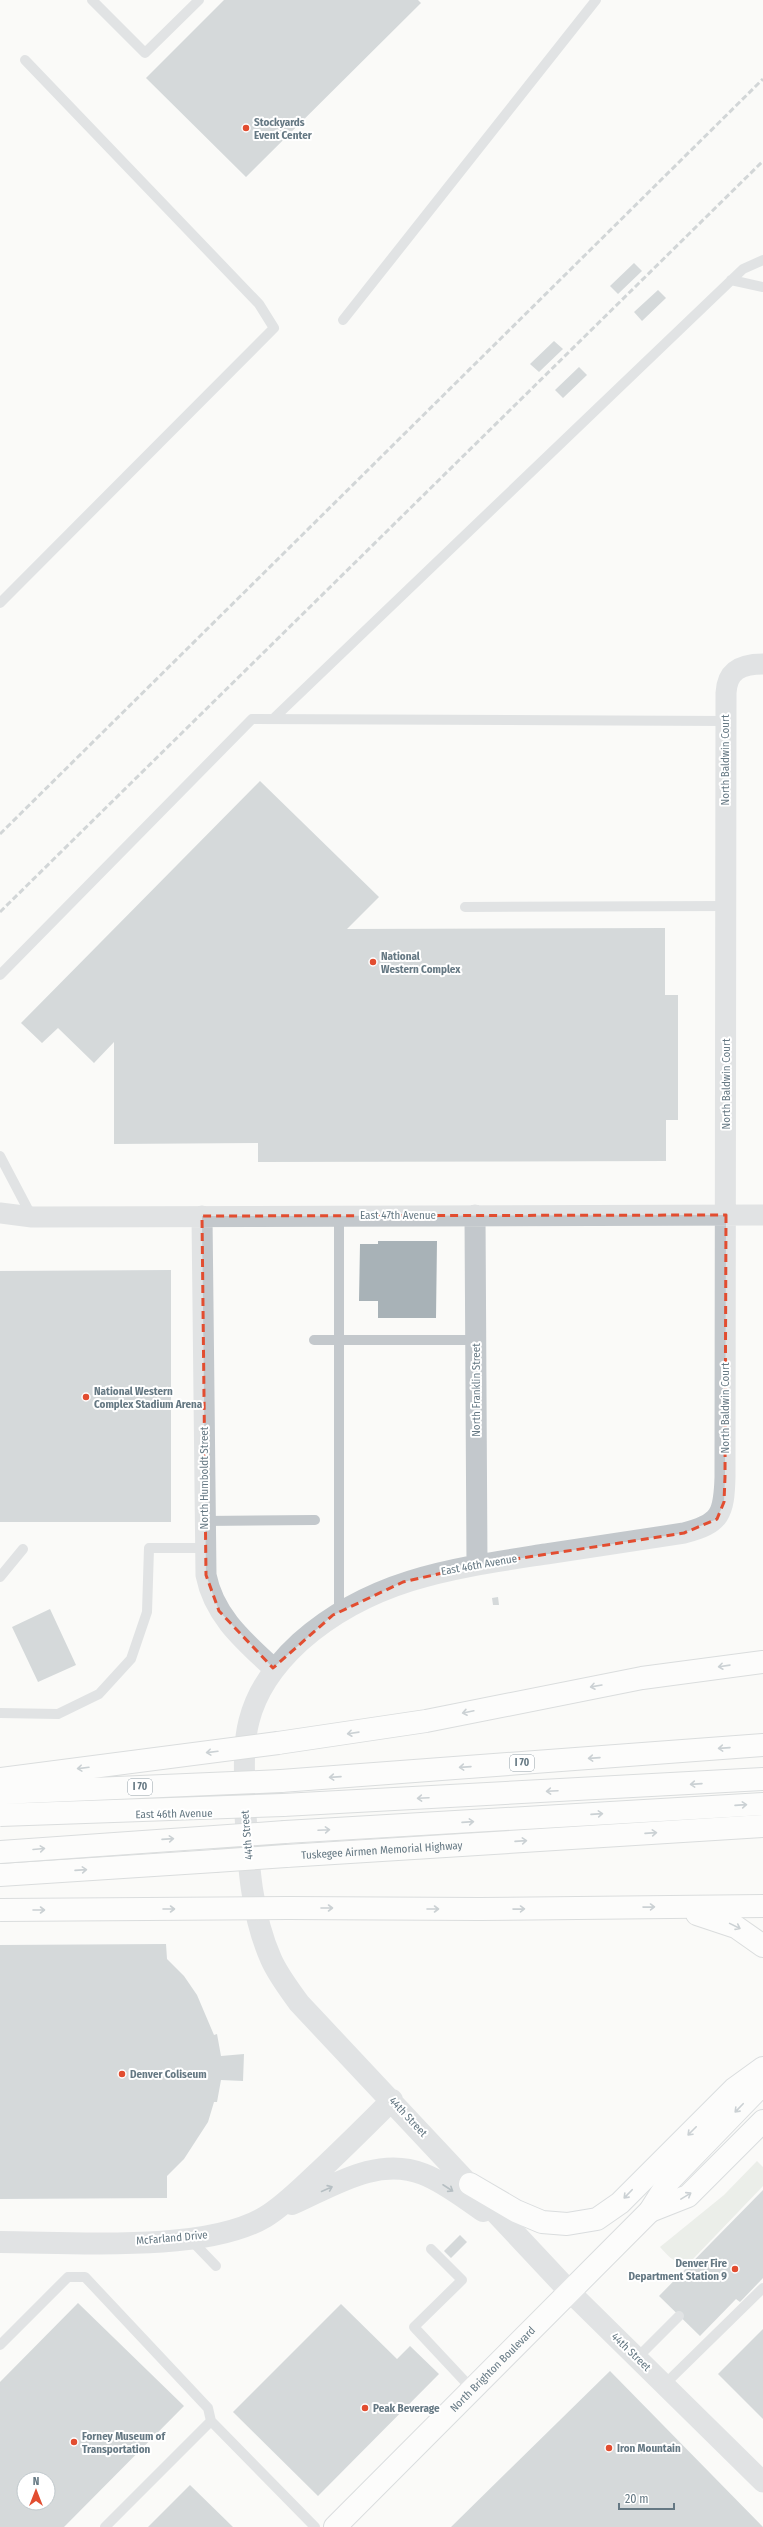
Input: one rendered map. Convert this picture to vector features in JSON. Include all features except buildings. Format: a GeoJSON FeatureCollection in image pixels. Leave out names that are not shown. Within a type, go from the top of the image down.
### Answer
{"type":"FeatureCollection","features":[{"type":"Feature","properties":{"kind":"main road"},"geometry":{"type":"LineString","coordinates":[[0,1779],[278,1743],[426,1721],[642,1678],[763,1662]]}},
{"type":"Feature","properties":{"kind":"main road","name":"I 70"},"geometry":{"type":"LineString","coordinates":[[0,1793],[281,1781],[763,1745]]}},
{"type":"Feature","properties":{"kind":"main road"},"geometry":{"type":"LineString","coordinates":[[0,1814],[283,1805],[763,1779]]}},
{"type":"Feature","properties":{"kind":"main road"},"geometry":{"type":"LineString","coordinates":[[0,1852],[285,1832],[763,1804]]}},
{"type":"Feature","properties":{"kind":"main road","name":"Tuskegee Airmen Memorial Highway"},"geometry":{"type":"LineString","coordinates":[[0,1875],[763,1826]]}},
{"type":"Feature","properties":{"kind":"main road"},"geometry":{"type":"LineString","coordinates":[[0,1910],[763,1906]]}},
{"type":"Feature","properties":{"kind":"main road"},"geometry":{"type":"LineString","coordinates":[[670,1907],[722,1920],[748,1933],[763,1946]]}},
{"type":"Feature","properties":{"kind":"main road"},"geometry":{"type":"LineString","coordinates":[[470,2184],[516,2211],[542,2222],[567,2224],[597,2219],[620,2203],[734,2089],[763,2068]]}},
{"type":"Feature","properties":{"kind":"main road","name":"North Brighton Boulevard"},"geometry":{"type":"LineString","coordinates":[[334,2527],[650,2211],[669,2181],[758,2089],[763,2078]]}},
{"type":"Feature","properties":{"kind":"main road","name":"North Brighton Boulevard"},"geometry":{"type":"LineString","coordinates":[[650,2211],[688,2196],[762,2125]]}},
{"type":"Feature","properties":{"kind":"street","name":"North Baldwin Court"},"geometry":{"type":"LineString","coordinates":[[710,1525],[717,1520],[724,1502],[726,1215],[726,684],[730,675],[745,665],[763,664]]}},
{"type":"Feature","properties":{"kind":"street","name":"East 47th Avenue"},"geometry":{"type":"LineString","coordinates":[[0,1214],[32,1217],[763,1215]]}},
{"type":"Feature","properties":{"kind":"street","name":"North Franklin Street"},"geometry":{"type":"LineString","coordinates":[[475,1215],[477,1565]]}},
{"type":"Feature","properties":{"kind":"street","name":"North Humboldt Street"},"geometry":{"type":"LineString","coordinates":[[202,1216],[204,1548],[206,1575],[214,1602],[249,1646],[273,1668]]}},
{"type":"Feature","properties":{"kind":"street","name":"East 46th Avenue"},"geometry":{"type":"LineString","coordinates":[[273,1668],[311,1633],[339,1612],[380,1591],[403,1582],[432,1574],[477,1565],[684,1533],[710,1525]]}},
{"type":"Feature","properties":{"kind":"street","name":"44th Street"},"geometry":{"type":"LineString","coordinates":[[273,1668],[257,1696],[248,1722],[245,1747],[245,1806],[252,1888],[262,1931],[272,1960],[299,2003],[392,2100],[570,2292],[763,2482]]}},
{"type":"Feature","properties":{"kind":"street","name":"East 46th Avenue"},"geometry":{"type":"LineString","coordinates":[[0,1793],[208,1794],[245,1806]]}},
{"type":"Feature","properties":{"kind":"street","name":"East 46th Avenue"},"geometry":{"type":"LineString","coordinates":[[0,1814],[209,1815],[245,1806]]}},
{"type":"Feature","properties":{"kind":"street","name":"McFarland Drive"},"geometry":{"type":"LineString","coordinates":[[0,2242],[117,2242],[190,2239],[223,2233],[266,2216],[306,2184],[392,2100]]}},
{"type":"Feature","properties":{"kind":"street"},"geometry":{"type":"LineString","coordinates":[[266,2216],[363,2173],[382,2167],[423,2174],[445,2185],[515,2233]]}},
{"type":"Feature","properties":{"kind":"lane"},"geometry":{"type":"LineString","coordinates":[[92,0],[145,53],[199,0]]}},
{"type":"Feature","properties":{"kind":"lane"},"geometry":{"type":"LineString","coordinates":[[343,320],[596,0]]}},
{"type":"Feature","properties":{"kind":"lane"},"geometry":{"type":"LineString","coordinates":[[0,603],[274,328],[260,304],[25,60]]}},
{"type":"Feature","properties":{"kind":"lane"},"geometry":{"type":"LineString","coordinates":[[273,719],[731,280],[743,269],[763,260]]}},
{"type":"Feature","properties":{"kind":"lane"},"geometry":{"type":"LineString","coordinates":[[731,280],[763,287]]}},
{"type":"Feature","properties":{"kind":"lane"},"geometry":{"type":"LineString","coordinates":[[0,976],[252,719],[725,721]]}},
{"type":"Feature","properties":{"kind":"lane"},"geometry":{"type":"LineString","coordinates":[[465,907],[726,906]]}},
{"type":"Feature","properties":{"kind":"lane"},"geometry":{"type":"LineString","coordinates":[[0,1156],[32,1217],[0,1218]]}},
{"type":"Feature","properties":{"kind":"lane"},"geometry":{"type":"LineString","coordinates":[[338,1216],[339,1612]]}},
{"type":"Feature","properties":{"kind":"lane"},"geometry":{"type":"LineString","coordinates":[[314,1340],[476,1340]]}},
{"type":"Feature","properties":{"kind":"lane"},"geometry":{"type":"LineString","coordinates":[[204,1521],[315,1520]]}},
{"type":"Feature","properties":{"kind":"lane"},"geometry":{"type":"LineString","coordinates":[[0,1712],[58,1714],[98,1694],[131,1659],[147,1612],[149,1548],[204,1548]]}},
{"type":"Feature","properties":{"kind":"lane"},"geometry":{"type":"LineString","coordinates":[[0,1577],[23,1549]]}},
{"type":"Feature","properties":{"kind":"lane"},"geometry":{"type":"LineString","coordinates":[[190,2239],[216,2266]]}},
{"type":"Feature","properties":{"kind":"lane"},"geometry":{"type":"LineString","coordinates":[[432,2249],[462,2280],[414,2327],[472,2390]]}},
{"type":"Feature","properties":{"kind":"lane"},"geometry":{"type":"LineString","coordinates":[[0,2345],[68,2277],[85,2277],[208,2408],[211,2421],[315,2527]]}},
{"type":"Feature","properties":{"kind":"lane"},"geometry":{"type":"LineString","coordinates":[[664,2385],[763,2288]]}},
{"type":"Feature","properties":{"kind":"lane"},"geometry":{"type":"LineString","coordinates":[[637,2358],[680,2316]]}},
{"type":"Feature","properties":{"kind":"lane"},"geometry":{"type":"LineString","coordinates":[[105,2527],[211,2421]]}},
{"type":"Feature","properties":{"kind":"highlighted area"},"geometry":{"type":"Polygon","coordinates":[[[726,1215],[725,1477],[724,1502],[717,1519],[684,1533],[477,1565],[403,1582],[333,1615],[273,1668],[219,1611],[206,1575],[202,1216],[726,1215]]]}},
{"type":"Feature","properties":{"kind":"shaded area"},"geometry":{"type":"Polygon","coordinates":[[[757,2161],[763,2167],[763,2186],[693,2259],[688,2262],[679,2262],[671,2258],[660,2247],[724,2195],[757,2161]]]}},
{"type":"Feature","properties":{"kind":"railway"},"geometry":{"type":"LineString","coordinates":[[0,834],[763,79]]}},
{"type":"Feature","properties":{"kind":"railway"},"geometry":{"type":"LineString","coordinates":[[0,912],[763,161]]}},
{"type":"Feature","properties":{"kind":"place","name":"Stockyards Event Center"},"geometry":{"type":"Point","coordinates":[246,128]}},
{"type":"Feature","properties":{"kind":"place","name":"National Western Complex"},"geometry":{"type":"Point","coordinates":[373,962]}},
{"type":"Feature","properties":{"kind":"place","name":"National Western Complex Stadium Arena"},"geometry":{"type":"Point","coordinates":[86,1397]}},
{"type":"Feature","properties":{"kind":"place","name":"Denver Coliseum"},"geometry":{"type":"Point","coordinates":[122,2074]}},
{"type":"Feature","properties":{"kind":"place","name":"Denver Fire Department Station 9"},"geometry":{"type":"Point","coordinates":[735,2269]}},
{"type":"Feature","properties":{"kind":"place","name":"Peak Beverage"},"geometry":{"type":"Point","coordinates":[365,2408]}},
{"type":"Feature","properties":{"kind":"place","name":"Forney Museum of Transportation"},"geometry":{"type":"Point","coordinates":[74,2442]}},
{"type":"Feature","properties":{"kind":"place","name":"Iron Mountain"},"geometry":{"type":"Point","coordinates":[609,2448]}}]}
